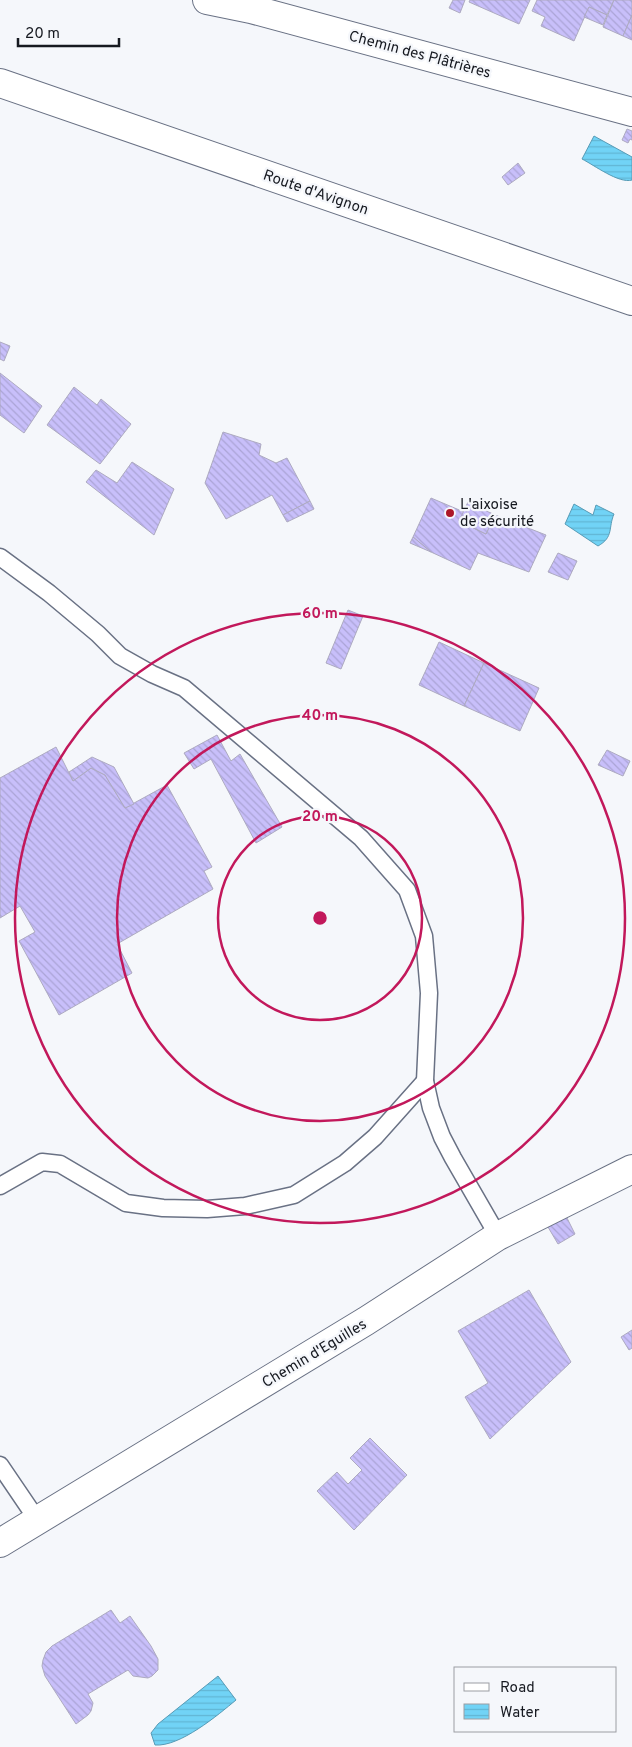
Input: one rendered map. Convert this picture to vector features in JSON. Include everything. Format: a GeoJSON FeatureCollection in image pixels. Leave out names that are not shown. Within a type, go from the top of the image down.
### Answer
{"type":"FeatureCollection","features":[{"type":"Feature","properties":{"kind":"street","name":"Chemin des Plâtrières"},"geometry":{"type":"LineString","coordinates":[[207,0],[251,9],[632,112]]}},
{"type":"Feature","properties":{"kind":"street","name":"Route d'Avignon"},"geometry":{"type":"LineString","coordinates":[[0,83],[632,301]]}},
{"type":"Feature","properties":{"kind":"street","name":"Chemin d'Eguilles"},"geometry":{"type":"LineString","coordinates":[[0,1543],[366,1321],[498,1236],[632,1169]]}},
{"type":"Feature","properties":{"kind":"lane"},"geometry":{"type":"LineString","coordinates":[[0,557],[50,593],[98,634],[120,656],[152,674],[184,688],[361,838],[406,890],[424,936],[429,993],[425,1081],[431,1108],[442,1137],[498,1236]]}},
{"type":"Feature","properties":{"kind":"lane"},"geometry":{"type":"LineString","coordinates":[[0,1186],[42,1162],[60,1164],[126,1203],[164,1208],[206,1209],[245,1206],[294,1195],[345,1163],[375,1137],[425,1081]]}},
{"type":"Feature","properties":{"kind":"lane"},"geometry":{"type":"LineString","coordinates":[[0,1464],[38,1521]]}},
{"type":"Feature","properties":{"kind":"water"},"geometry":{"type":"Polygon","coordinates":[[[594,136],[632,157],[632,180],[614,177],[582,159],[594,136]]]}},
{"type":"Feature","properties":{"kind":"water"},"geometry":{"type":"Polygon","coordinates":[[[574,504],[593,515],[596,505],[614,514],[609,536],[603,543],[598,546],[565,524],[574,504]]]}},
{"type":"Feature","properties":{"kind":"water"},"geometry":{"type":"Polygon","coordinates":[[[218,1676],[236,1700],[187,1736],[176,1741],[155,1745],[151,1733],[158,1724],[218,1676]]]}},
{"type":"Feature","properties":{"kind":"building"},"geometry":{"type":"Polygon","coordinates":[[[453,0],[465,0],[460,13],[449,8],[453,0]]]}},
{"type":"Feature","properties":{"kind":"building"},"geometry":{"type":"Polygon","coordinates":[[[470,0],[530,0],[519,24],[469,2],[470,0]]]}},
{"type":"Feature","properties":{"kind":"building"},"geometry":{"type":"Polygon","coordinates":[[[537,0],[614,0],[607,15],[589,7],[574,41],[541,26],[545,17],[532,11],[537,0]]]}},
{"type":"Feature","properties":{"kind":"building"},"geometry":{"type":"Polygon","coordinates":[[[614,0],[632,0],[632,15],[623,36],[603,27],[614,0]]]}},
{"type":"Feature","properties":{"kind":"building"},"geometry":{"type":"Polygon","coordinates":[[[589,7],[607,15],[603,25],[584,17],[589,7]]]}},
{"type":"Feature","properties":{"kind":"building"},"geometry":{"type":"Polygon","coordinates":[[[632,15],[632,40],[623,36],[632,15]]]}},
{"type":"Feature","properties":{"kind":"building"},"geometry":{"type":"Polygon","coordinates":[[[627,129],[632,131],[632,140],[630,139],[628,143],[622,140],[627,129]]]}},
{"type":"Feature","properties":{"kind":"building"},"geometry":{"type":"Polygon","coordinates":[[[518,163],[525,173],[508,185],[502,177],[518,163]]]}},
{"type":"Feature","properties":{"kind":"building"},"geometry":{"type":"Polygon","coordinates":[[[0,342],[10,346],[4,361],[0,359],[0,342]]]}},
{"type":"Feature","properties":{"kind":"building"},"geometry":{"type":"Polygon","coordinates":[[[0,373],[42,406],[24,433],[0,415],[0,373]]]}},
{"type":"Feature","properties":{"kind":"building"},"geometry":{"type":"Polygon","coordinates":[[[74,387],[97,405],[101,399],[131,424],[100,464],[47,425],[74,387]]]}},
{"type":"Feature","properties":{"kind":"building"},"geometry":{"type":"Polygon","coordinates":[[[223,432],[261,444],[259,455],[276,463],[287,458],[310,501],[283,515],[272,495],[226,519],[205,483],[223,432]]]}},
{"type":"Feature","properties":{"kind":"building"},"geometry":{"type":"Polygon","coordinates":[[[132,462],[174,489],[154,535],[86,482],[96,470],[117,483],[132,462]]]}},
{"type":"Feature","properties":{"kind":"building"},"geometry":{"type":"Polygon","coordinates":[[[431,498],[464,512],[459,521],[486,534],[495,515],[546,535],[529,572],[478,553],[470,570],[431,552],[413,537],[431,498]]]}},
{"type":"Feature","properties":{"kind":"building"},"geometry":{"type":"Polygon","coordinates":[[[310,501],[314,509],[287,522],[283,515],[310,501]]]}},
{"type":"Feature","properties":{"kind":"building"},"geometry":{"type":"Polygon","coordinates":[[[468,502],[495,515],[486,534],[459,521],[468,502]]]}},
{"type":"Feature","properties":{"kind":"building"},"geometry":{"type":"Polygon","coordinates":[[[413,537],[431,552],[410,543],[413,537]]]}},
{"type":"Feature","properties":{"kind":"building"},"geometry":{"type":"Polygon","coordinates":[[[558,553],[577,561],[568,580],[548,572],[558,553]]]}},
{"type":"Feature","properties":{"kind":"building"},"geometry":{"type":"Polygon","coordinates":[[[348,610],[363,616],[341,669],[326,663],[348,610]]]}},
{"type":"Feature","properties":{"kind":"building"},"geometry":{"type":"Polygon","coordinates":[[[439,642],[484,663],[464,706],[419,685],[439,642]]]}},
{"type":"Feature","properties":{"kind":"building"},"geometry":{"type":"Polygon","coordinates":[[[484,663],[539,688],[520,731],[464,706],[484,663]]]}},
{"type":"Feature","properties":{"kind":"building"},"geometry":{"type":"Polygon","coordinates":[[[217,735],[231,761],[240,754],[282,827],[256,843],[211,759],[194,769],[184,753],[217,735]]]}},
{"type":"Feature","properties":{"kind":"building"},"geometry":{"type":"Polygon","coordinates":[[[56,747],[73,781],[91,768],[105,775],[125,808],[167,785],[212,867],[204,871],[213,889],[117,944],[132,973],[59,1015],[19,941],[35,932],[20,906],[0,918],[0,778],[56,747]]]}},
{"type":"Feature","properties":{"kind":"building"},"geometry":{"type":"Polygon","coordinates":[[[607,750],[630,761],[623,776],[598,765],[607,750]]]}},
{"type":"Feature","properties":{"kind":"building"},"geometry":{"type":"Polygon","coordinates":[[[92,757],[114,767],[134,804],[125,808],[105,775],[91,768],[73,781],[69,772],[92,757]]]}},
{"type":"Feature","properties":{"kind":"building"},"geometry":{"type":"Polygon","coordinates":[[[566,1216],[575,1234],[558,1244],[548,1227],[566,1216]]]}},
{"type":"Feature","properties":{"kind":"building"},"geometry":{"type":"Polygon","coordinates":[[[529,1290],[571,1362],[490,1439],[465,1397],[488,1383],[458,1331],[529,1290]]]}},
{"type":"Feature","properties":{"kind":"building"},"geometry":{"type":"Polygon","coordinates":[[[632,1330],[632,1348],[629,1350],[621,1337],[632,1330]]]}},
{"type":"Feature","properties":{"kind":"building"},"geometry":{"type":"Polygon","coordinates":[[[370,1438],[407,1475],[354,1530],[317,1491],[337,1472],[348,1484],[362,1470],[350,1458],[370,1438]]]}},
{"type":"Feature","properties":{"kind":"building"},"geometry":{"type":"Polygon","coordinates":[[[111,1610],[120,1623],[130,1616],[158,1659],[158,1670],[148,1678],[133,1676],[128,1670],[88,1694],[93,1703],[91,1711],[76,1724],[45,1676],[42,1666],[43,1660],[46,1652],[52,1646],[111,1610]]]}},
{"type":"Feature","properties":{"kind":"place","name":"L'aixoise de sécurité"},"geometry":{"type":"Point","coordinates":[450,513]}}]}
